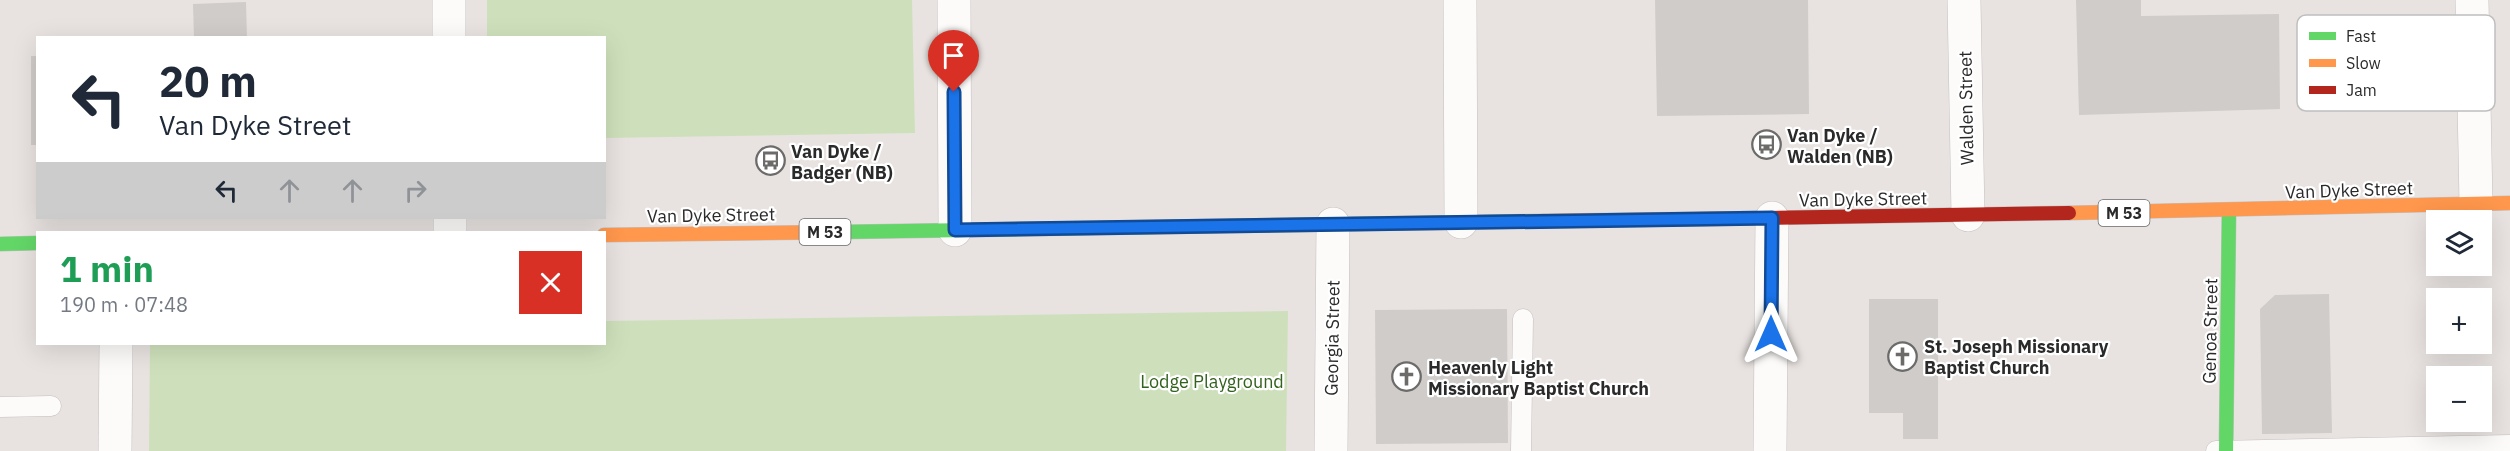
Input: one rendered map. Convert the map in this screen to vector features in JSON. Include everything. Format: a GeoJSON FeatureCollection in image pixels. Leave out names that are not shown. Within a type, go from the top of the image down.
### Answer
{"type":"FeatureCollection","features":[{"type":"Feature","properties":{"kind":"main road","name":"Van Dyke Street"},"geometry":{"type":"LineString","coordinates":[[606,235],[2229,211],[2510,203]]}},
{"type":"Feature","properties":{"kind":"main road","name":"Genoa Street"},"geometry":{"type":"LineString","coordinates":[[2226,451],[2229,211]]}},
{"type":"Feature","properties":{"kind":"main road"},"geometry":{"type":"LineString","coordinates":[[0,244],[36,243]]}},
{"type":"Feature","properties":{"kind":"street"},"geometry":{"type":"LineString","coordinates":[[449,0],[449,36]]}},
{"type":"Feature","properties":{"kind":"street"},"geometry":{"type":"LineString","coordinates":[[954,0],[955,230]]}},
{"type":"Feature","properties":{"kind":"street"},"geometry":{"type":"LineString","coordinates":[[1460,0],[1461,222]]}},
{"type":"Feature","properties":{"kind":"street","name":"Walden Street"},"geometry":{"type":"LineString","coordinates":[[1965,0],[1968,215]]}},
{"type":"Feature","properties":{"kind":"street"},"geometry":{"type":"LineString","coordinates":[[2472,0],[2472,15]]}},
{"type":"Feature","properties":{"kind":"street"},"geometry":{"type":"LineString","coordinates":[[2474,111],[2476,204]]}},
{"type":"Feature","properties":{"kind":"street"},"geometry":{"type":"LineString","coordinates":[[1770,451],[1772,218]]}},
{"type":"Feature","properties":{"kind":"street","name":"Georgia Street"},"geometry":{"type":"LineString","coordinates":[[1331,451],[1334,224]]}},
{"type":"Feature","properties":{"kind":"street"},"geometry":{"type":"LineString","coordinates":[[115,451],[116,345]]}},
{"type":"Feature","properties":{"kind":"lane"},"geometry":{"type":"LineString","coordinates":[[1521,451],[1522,320]]}},
{"type":"Feature","properties":{"kind":"lane"},"geometry":{"type":"LineString","coordinates":[[0,407],[51,406]]}},
{"type":"Feature","properties":{"kind":"lane"},"geometry":{"type":"LineString","coordinates":[[2210,451],[2447,449],[2510,445]]}},
{"type":"Feature","properties":{"kind":"green space"},"geometry":{"type":"Polygon","coordinates":[[[487,0],[912,0],[915,133],[606,138],[606,36],[487,36],[487,0]]]}},
{"type":"Feature","properties":{"kind":"green space","name":"Lodge Playground"},"geometry":{"type":"Polygon","coordinates":[[[1288,311],[1286,451],[149,451],[150,345],[606,345],[606,321],[1288,311]]]}},
{"type":"Feature","properties":{"kind":"building"},"geometry":{"type":"Polygon","coordinates":[[[1655,0],[1808,0],[1809,114],[1657,116],[1655,0]]]}},
{"type":"Feature","properties":{"kind":"building"},"geometry":{"type":"Polygon","coordinates":[[[2076,0],[2141,0],[2141,16],[2279,14],[2280,109],[2079,115],[2076,0]]]}},
{"type":"Feature","properties":{"kind":"building"},"geometry":{"type":"Polygon","coordinates":[[[246,2],[247,36],[194,36],[193,4],[246,2]]]}},
{"type":"Feature","properties":{"kind":"building"},"geometry":{"type":"Polygon","coordinates":[[[31,56],[36,56],[36,145],[31,145],[31,56]]]}},
{"type":"Feature","properties":{"kind":"building"},"geometry":{"type":"Polygon","coordinates":[[[2329,294],[2332,433],[2262,434],[2260,309],[2275,295],[2329,294]]]}},
{"type":"Feature","properties":{"kind":"building","name":"St. Joseph Missionary Baptist Church"},"geometry":{"type":"Polygon","coordinates":[[[1869,299],[1938,299],[1938,439],[1903,439],[1903,413],[1869,413],[1869,299]]]}},
{"type":"Feature","properties":{"kind":"building"},"geometry":{"type":"Polygon","coordinates":[[[1507,309],[1508,443],[1376,444],[1375,310],[1507,309]]]}},
{"type":"Feature","properties":{"kind":"traffic: fast"},"geometry":{"type":"LineString","coordinates":[[2226,451],[2229,211]]}},
{"type":"Feature","properties":{"kind":"traffic: fast"},"geometry":{"type":"LineString","coordinates":[[838,232],[1543,221]]}},
{"type":"Feature","properties":{"kind":"traffic: fast"},"geometry":{"type":"LineString","coordinates":[[0,244],[36,243]]}},
{"type":"Feature","properties":{"kind":"traffic: slow"},"geometry":{"type":"LineString","coordinates":[[2069,213],[2510,203]]}},
{"type":"Feature","properties":{"kind":"traffic: slow"},"geometry":{"type":"LineString","coordinates":[[1543,221],[1769,218]]}},
{"type":"Feature","properties":{"kind":"traffic: slow"},"geometry":{"type":"LineString","coordinates":[[606,235],[838,232]]}},
{"type":"Feature","properties":{"kind":"traffic: jam"},"geometry":{"type":"LineString","coordinates":[[1769,218],[2069,213]]}},
{"type":"Feature","properties":{"kind":"place","name":"Van Dyke / Walden (NB)"},"geometry":{"type":"Point","coordinates":[1766,145]}},
{"type":"Feature","properties":{"kind":"place","name":"Van Dyke / Badger (NB)"},"geometry":{"type":"Point","coordinates":[770,161]}},
{"type":"Feature","properties":{"kind":"place","name":"St. Joseph Missionary Baptist Church"},"geometry":{"type":"Point","coordinates":[1903,356]}},
{"type":"Feature","properties":{"kind":"place","name":"Heavenly Light Missionary Baptist Church"},"geometry":{"type":"Point","coordinates":[1407,377]}},
{"type":"Feature","properties":{"kind":"route"},"geometry":{"type":"LineString","coordinates":[[954,92],[955,230],[1772,218],[1771,334]]}}]}
